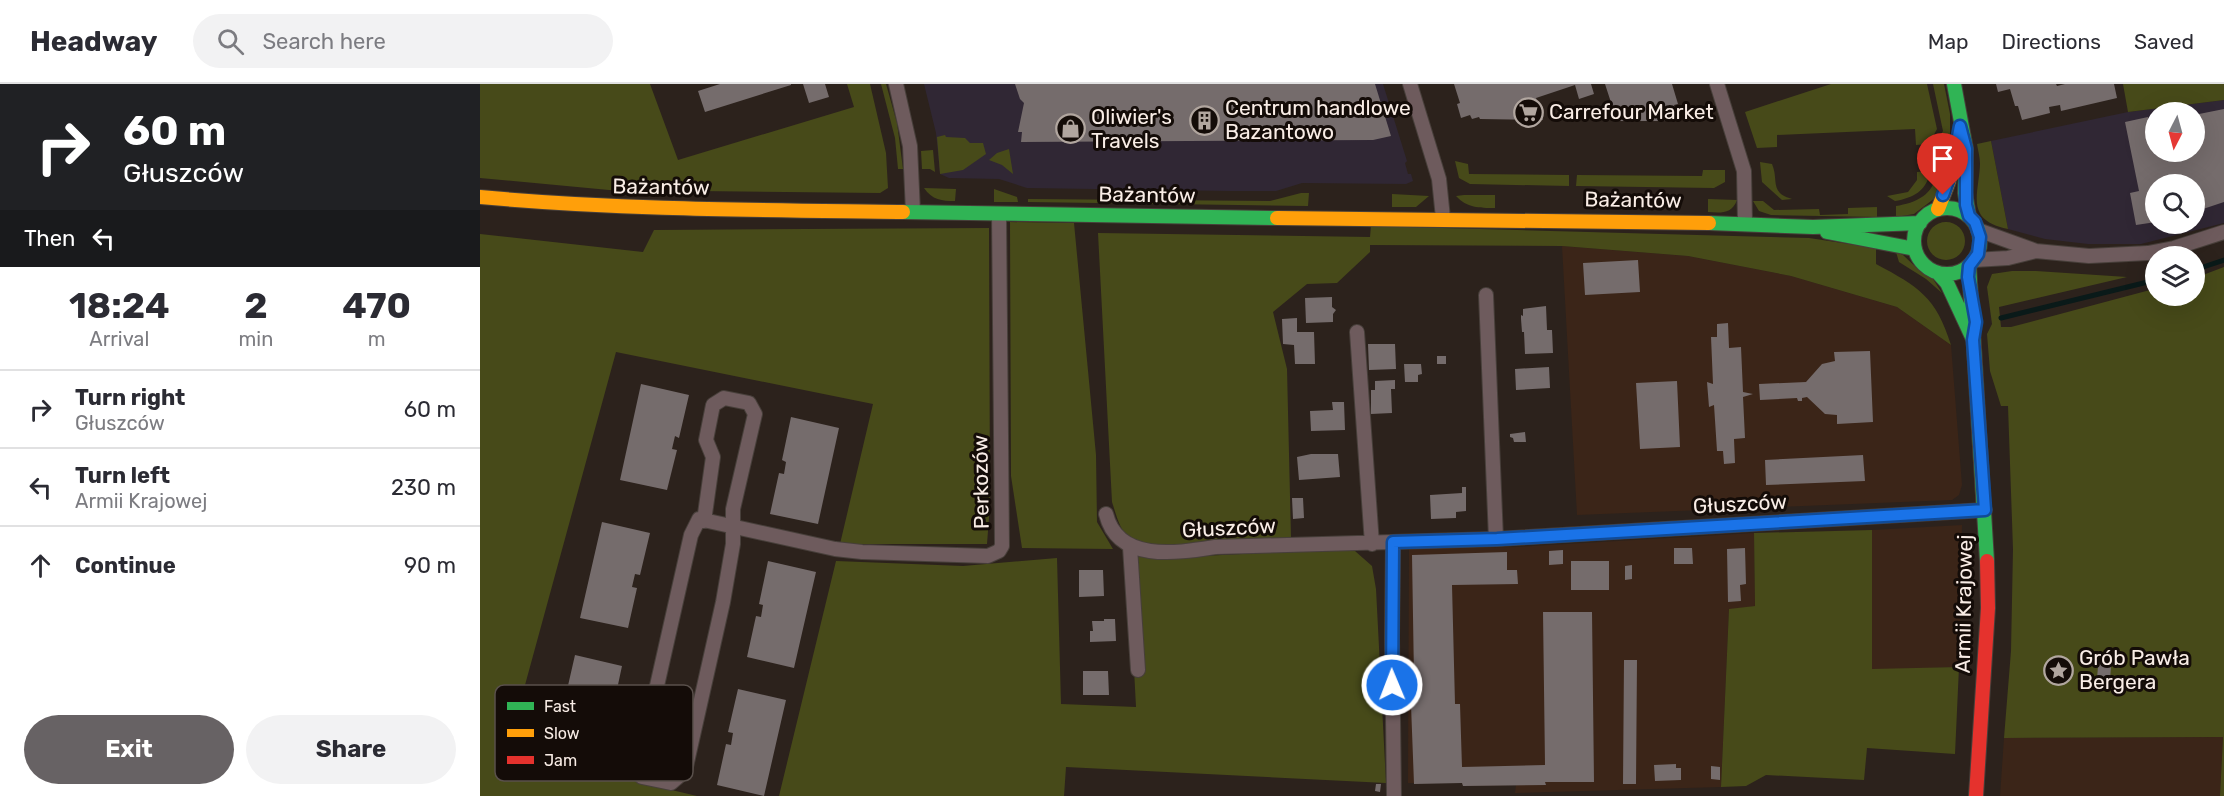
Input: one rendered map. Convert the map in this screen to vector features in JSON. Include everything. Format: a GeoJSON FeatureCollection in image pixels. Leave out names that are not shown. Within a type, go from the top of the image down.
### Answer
{"type":"FeatureCollection","features":[{"type":"Feature","properties":{"kind":"street"},"geometry":{"type":"LineString","coordinates":[[896,84],[910,146],[913,212]]}},
{"type":"Feature","properties":{"kind":"street"},"geometry":{"type":"LineString","coordinates":[[1410,84],[1439,179],[1443,218]]}},
{"type":"Feature","properties":{"kind":"street"},"geometry":{"type":"LineString","coordinates":[[1717,84],[1744,171],[1745,224]]}},
{"type":"Feature","properties":{"kind":"street"},"geometry":{"type":"LineString","coordinates":[[1954,84],[1966,149],[1965,192],[1969,216],[1978,230],[1980,246],[1972,263]]}},
{"type":"Feature","properties":{"kind":"street"},"geometry":{"type":"LineString","coordinates":[[1938,209],[1949,181],[1960,126]]}},
{"type":"Feature","properties":{"kind":"street","name":"Bażantów"},"geometry":{"type":"LineString","coordinates":[[480,196],[564,205],[624,208],[1443,218],[1813,227],[1920,222]]}},
{"type":"Feature","properties":{"kind":"street"},"geometry":{"type":"LineString","coordinates":[[1969,216],[1955,209],[1938,209],[1928,214],[1920,222],[1914,240],[1921,262],[1938,273],[1949,274],[1959,272],[1972,263],[2036,251]]}},
{"type":"Feature","properties":{"kind":"street","name":"Perkozów"},"geometry":{"type":"LineString","coordinates":[[702,520],[823,548],[862,552],[988,556],[999,551],[1003,540],[999,214]]}},
{"type":"Feature","properties":{"kind":"street","name":"Bażantów"},"geometry":{"type":"LineString","coordinates":[[1813,227],[1845,237],[1916,249]]}},
{"type":"Feature","properties":{"kind":"street"},"geometry":{"type":"LineString","coordinates":[[1978,230],[2036,251],[2089,256],[2124,256],[2174,248],[2224,232]]}},
{"type":"Feature","properties":{"kind":"street","name":"Armii Krajowej"},"geometry":{"type":"LineString","coordinates":[[1972,263],[1968,277],[1976,322],[1973,340],[1985,510],[1988,618],[1976,796]]}},
{"type":"Feature","properties":{"kind":"street","name":"Armii Krajowej"},"geometry":{"type":"LineString","coordinates":[[1938,273],[1947,283],[1973,340]]}},
{"type":"Feature","properties":{"kind":"street"},"geometry":{"type":"LineString","coordinates":[[1486,295],[1497,539]]}},
{"type":"Feature","properties":{"kind":"street"},"geometry":{"type":"LineString","coordinates":[[1357,332],[1372,544]]}},
{"type":"Feature","properties":{"kind":"street"},"geometry":{"type":"LineString","coordinates":[[657,685],[691,535],[702,520],[713,457],[706,440],[713,405],[724,398],[749,404],[755,414],[734,509],[733,544],[723,602],[693,735]]}},
{"type":"Feature","properties":{"kind":"street","name":"Głuszców"},"geometry":{"type":"LineString","coordinates":[[1130,547],[1171,552],[1215,547],[1497,539],[1985,510]]}},
{"type":"Feature","properties":{"kind":"street"},"geometry":{"type":"LineString","coordinates":[[1106,514],[1108,524],[1121,541],[1130,547],[1138,670]]}},
{"type":"Feature","properties":{"kind":"street"},"geometry":{"type":"LineString","coordinates":[[1393,542],[1394,796]]}},
{"type":"Feature","properties":{"kind":"shaded area"},"geometry":{"type":"Polygon","coordinates":[[[924,84],[1383,84],[1407,161],[1405,163],[1408,174],[1411,174],[1413,181],[1406,184],[1302,183],[1276,191],[1230,191],[1027,188],[999,179],[949,178],[940,174],[936,133],[924,84]]]}},
{"type":"Feature","properties":{"kind":"shaded area"},"geometry":{"type":"Polygon","coordinates":[[[2224,100],[2224,223],[2205,228],[2205,174],[2145,174],[2145,234],[2181,234],[2141,244],[2088,244],[2045,239],[2008,229],[1991,141],[2145,110],[2145,162],[2205,162],[2205,102],[2224,100]]]}},
{"type":"Feature","properties":{"kind":"shaded area"},"geometry":{"type":"Polygon","coordinates":[[[1562,246],[1688,256],[1791,276],[1897,307],[1951,345],[1962,485],[1959,495],[1952,500],[1577,515],[1562,246]]]}},
{"type":"Feature","properties":{"kind":"shaded area"},"geometry":{"type":"Polygon","coordinates":[[[1962,525],[1959,667],[1872,670],[1872,530],[1962,525]]]}},
{"type":"Feature","properties":{"kind":"shaded area"},"geometry":{"type":"Polygon","coordinates":[[[1754,533],[1755,606],[1729,610],[1721,787],[1515,793],[1516,785],[1463,786],[1462,783],[1408,783],[1409,548],[1516,547],[1754,533]]]}},
{"type":"Feature","properties":{"kind":"shaded area"},"geometry":{"type":"Polygon","coordinates":[[[2223,737],[2220,796],[2000,796],[2004,738],[2223,737]]]}},
{"type":"Feature","properties":{"kind":"green space"},"geometry":{"type":"Polygon","coordinates":[[[480,84],[650,84],[678,160],[854,107],[847,84],[870,84],[886,153],[888,188],[880,193],[609,190],[480,178],[480,84]]]}},
{"type":"Feature","properties":{"kind":"green space"},"geometry":{"type":"Polygon","coordinates":[[[881,84],[886,84],[897,123],[903,169],[898,169],[895,138],[881,84]]]}},
{"type":"Feature","properties":{"kind":"green space"},"geometry":{"type":"Polygon","coordinates":[[[1831,84],[1927,84],[1937,129],[1929,144],[1916,145],[1915,129],[1777,135],[1777,147],[1757,148],[1745,112],[1831,84]]]}},
{"type":"Feature","properties":{"kind":"green space"},"geometry":{"type":"Polygon","coordinates":[[[1933,84],[1944,84],[1950,114],[1950,148],[1935,198],[1914,214],[1896,217],[1896,206],[1910,203],[1923,196],[1935,180],[1935,146],[1943,131],[1933,84]]]}},
{"type":"Feature","properties":{"kind":"green space"},"geometry":{"type":"Polygon","coordinates":[[[2123,84],[2224,84],[2224,100],[2205,102],[2145,102],[2145,110],[2128,112],[2123,84]]]}},
{"type":"Feature","properties":{"kind":"green space"},"geometry":{"type":"Polygon","coordinates":[[[945,135],[946,137],[965,138],[970,143],[983,143],[986,154],[963,170],[940,174],[937,137],[945,135]]]}},
{"type":"Feature","properties":{"kind":"green space"},"geometry":{"type":"Polygon","coordinates":[[[1991,141],[2008,229],[1994,225],[1985,219],[1977,204],[1980,164],[1977,144],[1991,141]]]}},
{"type":"Feature","properties":{"kind":"green space"},"geometry":{"type":"Polygon","coordinates":[[[1009,149],[1013,174],[1002,165],[989,160],[997,153],[1009,149]]]}},
{"type":"Feature","properties":{"kind":"green space"},"geometry":{"type":"Polygon","coordinates":[[[933,150],[935,172],[922,169],[921,151],[933,150]]]}},
{"type":"Feature","properties":{"kind":"green space"},"geometry":{"type":"Polygon","coordinates":[[[1455,161],[1468,164],[1469,174],[1569,175],[1569,186],[1470,184],[1459,178],[1455,161]]]}},
{"type":"Feature","properties":{"kind":"green space"},"geometry":{"type":"Polygon","coordinates":[[[1760,162],[1772,164],[1777,190],[1792,199],[1782,200],[1762,182],[1760,162]]]}},
{"type":"Feature","properties":{"kind":"green space"},"geometry":{"type":"Polygon","coordinates":[[[1703,170],[1725,170],[1725,182],[1714,188],[1576,186],[1577,175],[1702,176],[1703,170]]]}},
{"type":"Feature","properties":{"kind":"green space"},"geometry":{"type":"Polygon","coordinates":[[[1930,171],[1926,184],[1908,198],[1895,201],[1887,196],[1908,192],[1917,180],[1917,172],[1930,171]]]}},
{"type":"Feature","properties":{"kind":"green space"},"geometry":{"type":"Polygon","coordinates":[[[924,188],[956,189],[955,201],[938,199],[924,188]]]}},
{"type":"Feature","properties":{"kind":"green space"},"geometry":{"type":"Polygon","coordinates":[[[994,189],[1017,197],[1018,202],[994,202],[994,189]]]}},
{"type":"Feature","properties":{"kind":"green space"},"geometry":{"type":"Polygon","coordinates":[[[1309,193],[1308,206],[1028,202],[1028,199],[1270,201],[1309,193]]]}},
{"type":"Feature","properties":{"kind":"green space"},"geometry":{"type":"Polygon","coordinates":[[[1392,194],[1429,196],[1416,207],[1392,207],[1392,194]]]}},
{"type":"Feature","properties":{"kind":"green space"},"geometry":{"type":"Polygon","coordinates":[[[1495,195],[1495,208],[1469,205],[1456,196],[1495,195]]]}},
{"type":"Feature","properties":{"kind":"green space"},"geometry":{"type":"Polygon","coordinates":[[[1708,199],[1737,200],[1735,205],[1726,212],[1717,213],[1708,212],[1708,199]]]}},
{"type":"Feature","properties":{"kind":"green space"},"geometry":{"type":"Polygon","coordinates":[[[1753,201],[1763,201],[1774,210],[1819,209],[1820,215],[1848,214],[1848,208],[1877,207],[1877,217],[1771,215],[1759,211],[1753,201]]]}},
{"type":"Feature","properties":{"kind":"green space"},"geometry":{"type":"Polygon","coordinates":[[[1010,222],[1074,223],[1096,455],[1097,522],[1113,549],[1022,548],[1011,476],[1010,222]]]}},
{"type":"Feature","properties":{"kind":"green space"},"geometry":{"type":"Polygon","coordinates":[[[1946,222],[1960,227],[1965,241],[1960,255],[1946,260],[1932,255],[1927,241],[1932,227],[1946,222]]]}},
{"type":"Feature","properties":{"kind":"green space"},"geometry":{"type":"Polygon","coordinates":[[[1371,226],[1809,238],[1876,248],[1876,264],[1915,287],[1932,304],[1951,345],[1897,307],[1791,276],[1688,256],[1562,246],[1370,245],[1370,252],[1337,283],[1307,284],[1273,312],[1287,369],[1291,538],[1184,546],[1145,545],[1134,542],[1122,529],[1112,502],[1098,233],[1370,237],[1371,226]]]}},
{"type":"Feature","properties":{"kind":"green space"},"geometry":{"type":"Polygon","coordinates":[[[989,228],[990,505],[987,544],[840,544],[873,404],[616,352],[525,685],[495,685],[495,781],[634,781],[697,796],[480,796],[480,234],[643,252],[654,230],[989,228]]]}},
{"type":"Feature","properties":{"kind":"green space"},"geometry":{"type":"Polygon","coordinates":[[[1896,252],[1933,279],[1942,293],[1926,279],[1899,262],[1896,252]]]}},
{"type":"Feature","properties":{"kind":"green space"},"geometry":{"type":"Polygon","coordinates":[[[2224,267],[2224,796],[2220,796],[2223,737],[2004,738],[2011,651],[2013,549],[2008,406],[2001,406],[1990,371],[1987,334],[1992,324],[1987,287],[1992,274],[2036,271],[2127,277],[1999,307],[2001,327],[2011,327],[2145,291],[2145,306],[2205,306],[2205,274],[2224,267]]]}},
{"type":"Feature","properties":{"kind":"green space"},"geometry":{"type":"Polygon","coordinates":[[[1872,530],[1872,669],[1959,667],[1955,754],[1867,748],[1864,780],[1766,775],[1746,786],[1721,787],[1729,609],[1755,606],[1754,533],[1872,530]]]}},
{"type":"Feature","properties":{"kind":"green space"},"geometry":{"type":"Polygon","coordinates":[[[1324,550],[1355,551],[1372,566],[1376,589],[1386,783],[1066,767],[1064,796],[779,796],[836,561],[963,566],[1057,558],[1061,704],[1136,707],[1128,555],[1202,556],[1324,550]]]}},
{"type":"Feature","properties":{"kind":"building"},"geometry":{"type":"Polygon","coordinates":[[[720,84],[791,85],[705,112],[698,91],[720,84]]]}},
{"type":"Feature","properties":{"kind":"building"},"geometry":{"type":"Polygon","coordinates":[[[803,84],[825,84],[829,97],[809,103],[803,84]]]}},
{"type":"Feature","properties":{"kind":"building","name":"Centrum handlowe Bazantowo"},"geometry":{"type":"Polygon","coordinates":[[[1015,84],[1375,84],[1391,136],[1373,140],[1021,142],[1022,132],[1018,132],[1024,103],[1020,99],[1015,84]]]}},
{"type":"Feature","properties":{"kind":"building"},"geometry":{"type":"Polygon","coordinates":[[[1454,84],[1591,84],[1594,94],[1579,99],[1575,85],[1536,98],[1543,120],[1480,119],[1479,117],[1472,119],[1470,115],[1461,118],[1457,104],[1460,103],[1454,84]]]}},
{"type":"Feature","properties":{"kind":"building"},"geometry":{"type":"Polygon","coordinates":[[[1605,84],[1672,84],[1678,104],[1674,105],[1676,112],[1668,115],[1670,121],[1617,121],[1605,84]]]}},
{"type":"Feature","properties":{"kind":"building"},"geometry":{"type":"Polygon","coordinates":[[[1996,84],[2056,84],[2057,86],[2114,84],[2117,98],[2061,111],[2060,105],[2049,107],[2050,113],[2022,120],[2010,89],[1998,92],[1996,84]]]}},
{"type":"Feature","properties":{"kind":"building"},"geometry":{"type":"Polygon","coordinates":[[[2224,109],[2224,202],[2205,208],[2205,174],[2145,174],[2145,224],[2136,225],[2130,193],[2139,191],[2125,122],[2145,118],[2145,162],[2205,162],[2205,113],[2224,109]]]}},
{"type":"Feature","properties":{"kind":"building"},"geometry":{"type":"Polygon","coordinates":[[[1638,260],[1640,292],[1585,295],[1583,263],[1638,260]]]}},
{"type":"Feature","properties":{"kind":"building"},"geometry":{"type":"Polygon","coordinates":[[[1332,297],[1332,307],[1336,310],[1333,314],[1333,322],[1306,323],[1305,298],[1332,297]]]}},
{"type":"Feature","properties":{"kind":"building"},"geometry":{"type":"Polygon","coordinates":[[[1546,306],[1547,330],[1552,330],[1553,353],[1525,354],[1521,319],[1523,309],[1546,306]]]}},
{"type":"Feature","properties":{"kind":"building"},"geometry":{"type":"Polygon","coordinates":[[[1297,318],[1297,332],[1314,332],[1315,364],[1295,364],[1294,345],[1283,344],[1282,319],[1297,318]]]}},
{"type":"Feature","properties":{"kind":"building"},"geometry":{"type":"Polygon","coordinates":[[[1728,323],[1729,348],[1741,347],[1743,392],[1753,394],[1743,397],[1745,438],[1734,439],[1735,463],[1724,464],[1723,451],[1717,451],[1714,405],[1709,407],[1707,382],[1713,384],[1711,337],[1717,337],[1717,324],[1728,323]]]}},
{"type":"Feature","properties":{"kind":"building"},"geometry":{"type":"Polygon","coordinates":[[[1368,344],[1395,344],[1396,369],[1369,370],[1368,344]]]}},
{"type":"Feature","properties":{"kind":"building"},"geometry":{"type":"Polygon","coordinates":[[[1870,351],[1873,422],[1837,424],[1837,415],[1825,414],[1807,397],[1802,398],[1802,401],[1798,401],[1797,398],[1760,400],[1759,384],[1806,382],[1822,364],[1835,361],[1834,352],[1870,351]]]}},
{"type":"Feature","properties":{"kind":"building"},"geometry":{"type":"Polygon","coordinates":[[[1437,356],[1446,356],[1446,364],[1437,364],[1437,356]]]}},
{"type":"Feature","properties":{"kind":"building"},"geometry":{"type":"Polygon","coordinates":[[[1404,364],[1421,364],[1422,374],[1418,375],[1418,382],[1405,382],[1404,364]]]}},
{"type":"Feature","properties":{"kind":"building"},"geometry":{"type":"Polygon","coordinates":[[[1549,367],[1550,388],[1516,390],[1515,369],[1549,367]]]}},
{"type":"Feature","properties":{"kind":"building"},"geometry":{"type":"Polygon","coordinates":[[[1395,380],[1395,389],[1391,389],[1392,413],[1371,414],[1371,390],[1375,390],[1375,381],[1395,380]]]}},
{"type":"Feature","properties":{"kind":"building"},"geometry":{"type":"Polygon","coordinates":[[[1677,381],[1680,447],[1640,449],[1636,383],[1677,381]]]}},
{"type":"Feature","properties":{"kind":"building"},"geometry":{"type":"Polygon","coordinates":[[[641,384],[689,395],[679,438],[675,436],[672,449],[677,450],[667,490],[620,480],[641,384]]]}},
{"type":"Feature","properties":{"kind":"building"},"geometry":{"type":"Polygon","coordinates":[[[1332,402],[1344,402],[1345,430],[1311,431],[1310,411],[1333,410],[1332,402]]]}},
{"type":"Feature","properties":{"kind":"building"},"geometry":{"type":"Polygon","coordinates":[[[791,417],[839,428],[818,524],[770,514],[779,473],[784,474],[786,462],[782,460],[791,417]]]}},
{"type":"Feature","properties":{"kind":"building"},"geometry":{"type":"Polygon","coordinates":[[[1525,432],[1526,442],[1514,442],[1510,437],[1510,434],[1525,432]]]}},
{"type":"Feature","properties":{"kind":"building"},"geometry":{"type":"Polygon","coordinates":[[[1311,454],[1338,454],[1340,477],[1299,480],[1297,457],[1311,454]]]}},
{"type":"Feature","properties":{"kind":"building"},"geometry":{"type":"Polygon","coordinates":[[[1863,455],[1865,481],[1766,485],[1765,460],[1863,455]]]}},
{"type":"Feature","properties":{"kind":"building"},"geometry":{"type":"Polygon","coordinates":[[[1462,487],[1466,487],[1466,511],[1456,512],[1456,518],[1431,519],[1430,495],[1462,493],[1462,487]]]}},
{"type":"Feature","properties":{"kind":"building"},"geometry":{"type":"Polygon","coordinates":[[[1292,498],[1303,498],[1304,518],[1293,519],[1292,498]]]}},
{"type":"Feature","properties":{"kind":"building"},"geometry":{"type":"Polygon","coordinates":[[[602,522],[650,533],[640,575],[635,574],[632,587],[637,588],[628,628],[580,618],[602,522]]]}},
{"type":"Feature","properties":{"kind":"building"},"geometry":{"type":"Polygon","coordinates":[[[1674,548],[1692,548],[1693,564],[1674,564],[1674,548]]]}},
{"type":"Feature","properties":{"kind":"building"},"geometry":{"type":"Polygon","coordinates":[[[1745,548],[1746,584],[1740,585],[1741,601],[1728,602],[1727,549],[1745,548]]]}},
{"type":"Feature","properties":{"kind":"building"},"geometry":{"type":"Polygon","coordinates":[[[1563,550],[1563,564],[1549,565],[1549,551],[1563,550]]]}},
{"type":"Feature","properties":{"kind":"building"},"geometry":{"type":"Polygon","coordinates":[[[1507,552],[1507,570],[1517,570],[1518,584],[1452,585],[1455,704],[1460,704],[1462,767],[1545,765],[1543,612],[1592,612],[1594,782],[1463,786],[1462,783],[1414,784],[1411,705],[1411,678],[1414,678],[1412,555],[1507,552]]]}},
{"type":"Feature","properties":{"kind":"building"},"geometry":{"type":"Polygon","coordinates":[[[768,561],[816,572],[794,668],[747,657],[756,616],[761,617],[763,605],[759,604],[768,561]]]}},
{"type":"Feature","properties":{"kind":"building"},"geometry":{"type":"Polygon","coordinates":[[[1571,561],[1609,561],[1609,590],[1571,590],[1571,561]]]}},
{"type":"Feature","properties":{"kind":"building"},"geometry":{"type":"Polygon","coordinates":[[[1632,565],[1632,579],[1625,580],[1625,566],[1632,565]]]}},
{"type":"Feature","properties":{"kind":"building"},"geometry":{"type":"Polygon","coordinates":[[[1079,570],[1103,570],[1104,596],[1079,597],[1079,570]]]}},
{"type":"Feature","properties":{"kind":"building"},"geometry":{"type":"Polygon","coordinates":[[[1104,619],[1115,619],[1116,641],[1090,642],[1090,631],[1093,631],[1092,621],[1104,621],[1104,619]]]}},
{"type":"Feature","properties":{"kind":"building"},"geometry":{"type":"Polygon","coordinates":[[[2099,653],[2112,654],[2110,680],[2097,679],[2099,653]]]}},
{"type":"Feature","properties":{"kind":"building"},"geometry":{"type":"Polygon","coordinates":[[[575,655],[622,666],[618,685],[568,685],[575,655]]]}},
{"type":"Feature","properties":{"kind":"building"},"geometry":{"type":"Polygon","coordinates":[[[1624,660],[1637,660],[1636,784],[1623,784],[1624,660]]]}},
{"type":"Feature","properties":{"kind":"building"},"geometry":{"type":"Polygon","coordinates":[[[1083,671],[1108,671],[1109,695],[1083,695],[1083,671]]]}},
{"type":"Feature","properties":{"kind":"building"},"geometry":{"type":"Polygon","coordinates":[[[738,689],[786,700],[764,796],[717,785],[726,744],[731,745],[733,733],[728,732],[738,689]]]}},
{"type":"Feature","properties":{"kind":"building"},"geometry":{"type":"Polygon","coordinates":[[[1676,764],[1676,768],[1681,768],[1681,780],[1655,781],[1654,765],[1676,764]]]}},
{"type":"Feature","properties":{"kind":"building"},"geometry":{"type":"Polygon","coordinates":[[[1711,766],[1720,767],[1720,780],[1711,779],[1711,766]]]}},
{"type":"Feature","properties":{"kind":"building"},"geometry":{"type":"Polygon","coordinates":[[[1376,784],[1381,784],[1380,792],[1375,791],[1376,784]]]}},
{"type":"Feature","properties":{"kind":"waterway"},"geometry":{"type":"LineString","coordinates":[[2205,266],[2224,260]]}},
{"type":"Feature","properties":{"kind":"waterway"},"geometry":{"type":"LineString","coordinates":[[2001,318],[2145,283]]}},
{"type":"Feature","properties":{"kind":"traffic: fast"},"geometry":{"type":"LineString","coordinates":[[1954,84],[1966,149],[1965,193],[1969,216]]}},
{"type":"Feature","properties":{"kind":"traffic: fast"},"geometry":{"type":"LineString","coordinates":[[1947,208],[1960,211],[1970,218],[1977,228],[1980,241],[1977,254],[1970,264],[1960,271],[1947,274],[1934,271],[1924,264],[1917,254],[1914,241],[1917,228],[1924,218],[1934,211],[1947,208]]}},
{"type":"Feature","properties":{"kind":"traffic: fast"},"geometry":{"type":"LineString","coordinates":[[903,212],[1277,218]]}},
{"type":"Feature","properties":{"kind":"traffic: fast"},"geometry":{"type":"LineString","coordinates":[[1709,223],[1813,227],[1920,223]]}},
{"type":"Feature","properties":{"kind":"traffic: fast"},"geometry":{"type":"LineString","coordinates":[[1827,232],[1915,249]]}},
{"type":"Feature","properties":{"kind":"traffic: fast"},"geometry":{"type":"LineString","coordinates":[[1969,266],[1987,561]]}},
{"type":"Feature","properties":{"kind":"traffic: fast"},"geometry":{"type":"LineString","coordinates":[[1938,273],[1947,283],[1973,339]]}},
{"type":"Feature","properties":{"kind":"traffic: slow"},"geometry":{"type":"LineString","coordinates":[[1938,209],[1949,181],[1958,137]]}},
{"type":"Feature","properties":{"kind":"traffic: slow"},"geometry":{"type":"LineString","coordinates":[[480,197],[639,207],[903,212]]}},
{"type":"Feature","properties":{"kind":"traffic: slow"},"geometry":{"type":"LineString","coordinates":[[1277,218],[1709,223]]}},
{"type":"Feature","properties":{"kind":"traffic: jam"},"geometry":{"type":"LineString","coordinates":[[1976,796],[1988,608],[1987,561]]}},
{"type":"Feature","properties":{"kind":"place","name":"Carrefour Market"},"geometry":{"type":"Point","coordinates":[1528,112]}},
{"type":"Feature","properties":{"kind":"place","name":"Centrum handlowe Bazantowo"},"geometry":{"type":"Point","coordinates":[1204,120]}},
{"type":"Feature","properties":{"kind":"place","name":"Oliwier's Travels"},"geometry":{"type":"Point","coordinates":[1070,129]}},
{"type":"Feature","properties":{"kind":"place","name":"Grób Pawła Bergera"},"geometry":{"type":"Point","coordinates":[2058,670]}},
{"type":"Feature","properties":{"kind":"route"},"geometry":{"type":"LineString","coordinates":[[1392,685],[1393,542],[1497,539],[1985,510],[1973,340],[1976,322],[1968,277],[1969,266],[1978,254],[1980,237],[1966,205],[1966,149],[1960,126],[1951,173],[1943,195]]}}]}
